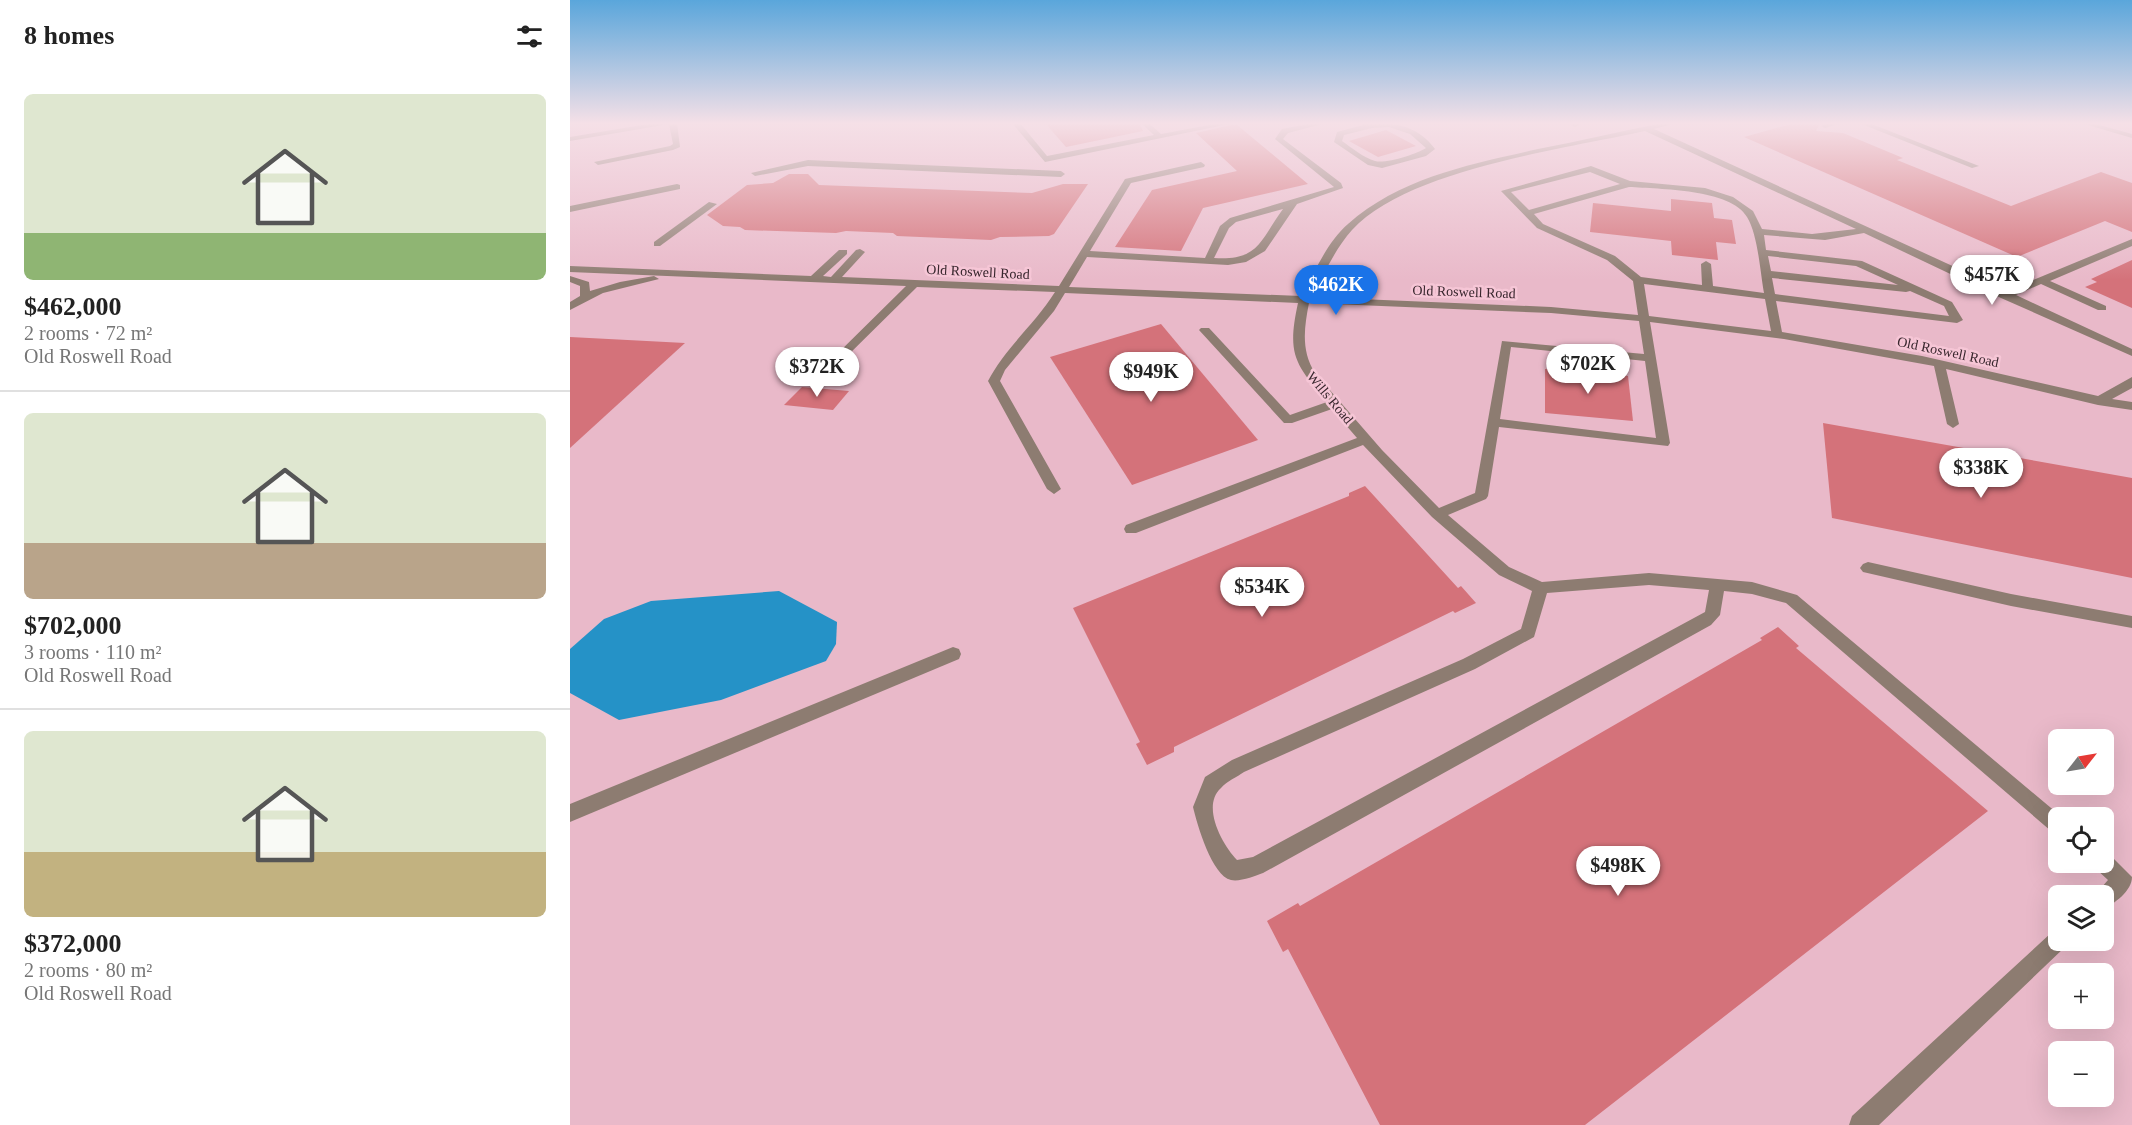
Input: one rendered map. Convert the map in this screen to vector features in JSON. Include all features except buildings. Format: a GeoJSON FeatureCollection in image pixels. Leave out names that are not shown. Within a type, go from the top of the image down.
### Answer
{"type":"FeatureCollection","features":[{"type":"Feature","properties":{"kind":"street"},"geometry":{"type":"LineString","coordinates":[[1054,489],[994,381],[1000,369],[1050,309],[1128,181],[1153,176]]}},
{"type":"Feature","properties":{"kind":"street"},"geometry":{"type":"LineString","coordinates":[[1083,254],[1208,261],[1243,261],[1255,258],[1295,200],[1339,188],[1326,176]]}},
{"type":"Feature","properties":{"kind":"street","name":"Wills Road"},"geometry":{"type":"LineString","coordinates":[[1441,176],[1392,196],[1350,227],[1332,250],[1304,300],[1298,329],[1300,360],[1310,375],[1365,439],[1437,514],[1504,571],[1541,588]]}},
{"type":"Feature","properties":{"kind":"street"},"geometry":{"type":"LineString","coordinates":[[1566,176],[1505,191],[1540,226],[1611,258],[1638,280],[1958,320],[1948,304],[1858,263],[1761,252]]}},
{"type":"Feature","properties":{"kind":"street"},"geometry":{"type":"LineString","coordinates":[[1607,176],[1629,184],[1705,191],[1730,200],[1750,213],[1758,231],[1777,335]]}},
{"type":"Feature","properties":{"kind":"street"},"geometry":{"type":"LineString","coordinates":[[1748,176],[2127,354]]}},
{"type":"Feature","properties":{"kind":"street"},"geometry":{"type":"LineString","coordinates":[[1528,213],[1629,184]]}},
{"type":"Feature","properties":{"kind":"street"},"geometry":{"type":"LineString","coordinates":[[570,209],[677,188]]}},
{"type":"Feature","properties":{"kind":"street"},"geometry":{"type":"LineString","coordinates":[[1208,261],[1225,226],[1233,219],[1293,203]]}},
{"type":"Feature","properties":{"kind":"street"},"geometry":{"type":"LineString","coordinates":[[657,244],[712,204]]}},
{"type":"Feature","properties":{"kind":"street"},"geometry":{"type":"LineString","coordinates":[[1758,231],[1802,239],[1842,237],[1865,230]]}},
{"type":"Feature","properties":{"kind":"street"},"geometry":{"type":"LineString","coordinates":[[2005,296],[2132,243]]}},
{"type":"Feature","properties":{"kind":"street"},"geometry":{"type":"LineString","coordinates":[[814,279],[843,252]]}},
{"type":"Feature","properties":{"kind":"street"},"geometry":{"type":"LineString","coordinates":[[834,280],[861,252]]}},
{"type":"Feature","properties":{"kind":"street"},"geometry":{"type":"LineString","coordinates":[[1706,264],[1708,289]]}},
{"type":"Feature","properties":{"kind":"street","name":"Old Roswell Road"},"geometry":{"type":"LineString","coordinates":[[570,269],[1551,310],[1644,317],[1777,335],[1939,364],[2098,401],[2132,406]]}},
{"type":"Feature","properties":{"kind":"street"},"geometry":{"type":"LineString","coordinates":[[570,307],[585,296],[602,288],[691,274]]}},
{"type":"Feature","properties":{"kind":"street"},"geometry":{"type":"LineString","coordinates":[[1766,274],[1918,290]]}},
{"type":"Feature","properties":{"kind":"street"},"geometry":{"type":"LineString","coordinates":[[570,279],[585,284],[585,296]]}},
{"type":"Feature","properties":{"kind":"street"},"geometry":{"type":"LineString","coordinates":[[1493,422],[1662,443],[1638,280]]}},
{"type":"Feature","properties":{"kind":"street"},"geometry":{"type":"LineString","coordinates":[[2042,281],[2102,308]]}},
{"type":"Feature","properties":{"kind":"street"},"geometry":{"type":"LineString","coordinates":[[835,362],[914,284]]}},
{"type":"Feature","properties":{"kind":"street"},"geometry":{"type":"LineString","coordinates":[[1205,330],[1288,420],[1334,404]]}},
{"type":"Feature","properties":{"kind":"street"},"geometry":{"type":"LineString","coordinates":[[1437,514],[1481,496],[1506,343],[1650,358]]}},
{"type":"Feature","properties":{"kind":"street"},"geometry":{"type":"LineString","coordinates":[[1939,364],[1953,424]]}},
{"type":"Feature","properties":{"kind":"street"},"geometry":{"type":"LineString","coordinates":[[2098,401],[2129,385],[2132,381]]}},
{"type":"Feature","properties":{"kind":"street"},"geometry":{"type":"LineString","coordinates":[[1131,528],[1365,439]]}},
{"type":"Feature","properties":{"kind":"street"},"geometry":{"type":"LineString","coordinates":[[1868,568],[2011,600],[2132,622]]}},
{"type":"Feature","properties":{"kind":"street"},"geometry":{"type":"LineString","coordinates":[[1718,585],[1712,615],[1705,621],[1256,866],[1233,871],[1223,861],[1210,837],[1202,807],[1212,783],[1238,766],[1458,669],[1528,633],[1541,588],[1649,579],[1718,585],[1752,588],[1791,599],[2048,817]]}},
{"type":"Feature","properties":{"kind":"street"},"geometry":{"type":"LineString","coordinates":[[570,813],[953,654]]}},
{"type":"Feature","properties":{"kind":"street"},"geometry":{"type":"LineString","coordinates":[[2114,871],[2123,879],[2114,888]]}},
{"type":"Feature","properties":{"kind":"street"},"geometry":{"type":"LineString","coordinates":[[1861,1125],[2048,949]]}},
{"type":"Feature","properties":{"kind":"water"},"geometry":{"type":"Polygon","coordinates":[[[779,591],[837,622],[836,644],[826,661],[721,700],[619,720],[570,693],[570,649],[604,619],[651,601],[779,591]]]}}]}
